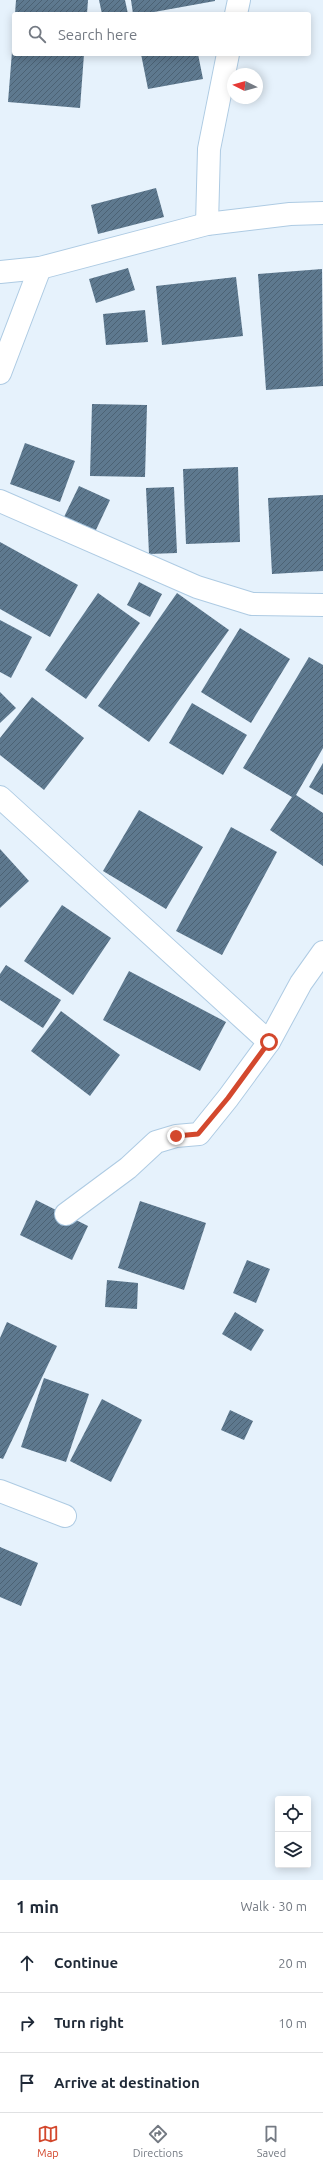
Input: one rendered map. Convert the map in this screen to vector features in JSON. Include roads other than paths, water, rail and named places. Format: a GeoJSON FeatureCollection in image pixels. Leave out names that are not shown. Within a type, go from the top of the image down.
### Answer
{"type":"FeatureCollection","features":[{"type":"Feature","properties":{"kind":"street"},"geometry":{"type":"LineString","coordinates":[[236,12],[239,0]]}},
{"type":"Feature","properties":{"kind":"street"},"geometry":{"type":"LineString","coordinates":[[207,224],[209,149],[228,56]]}},
{"type":"Feature","properties":{"kind":"street"},"geometry":{"type":"LineString","coordinates":[[0,272],[40,268],[207,224],[290,214],[323,213]]}},
{"type":"Feature","properties":{"kind":"street"},"geometry":{"type":"LineString","coordinates":[[0,373],[40,268]]}},
{"type":"Feature","properties":{"kind":"street"},"geometry":{"type":"LineString","coordinates":[[0,501],[197,587],[252,604],[323,605]]}},
{"type":"Feature","properties":{"kind":"street"},"geometry":{"type":"LineString","coordinates":[[0,797],[269,1042]]}},
{"type":"Feature","properties":{"kind":"street"},"geometry":{"type":"LineString","coordinates":[[66,1214],[128,1168],[156,1142],[176,1136],[198,1134],[228,1098],[269,1042],[301,983],[323,952]]}},
{"type":"Feature","properties":{"kind":"street"},"geometry":{"type":"LineString","coordinates":[[0,1491],[65,1516]]}}]}
